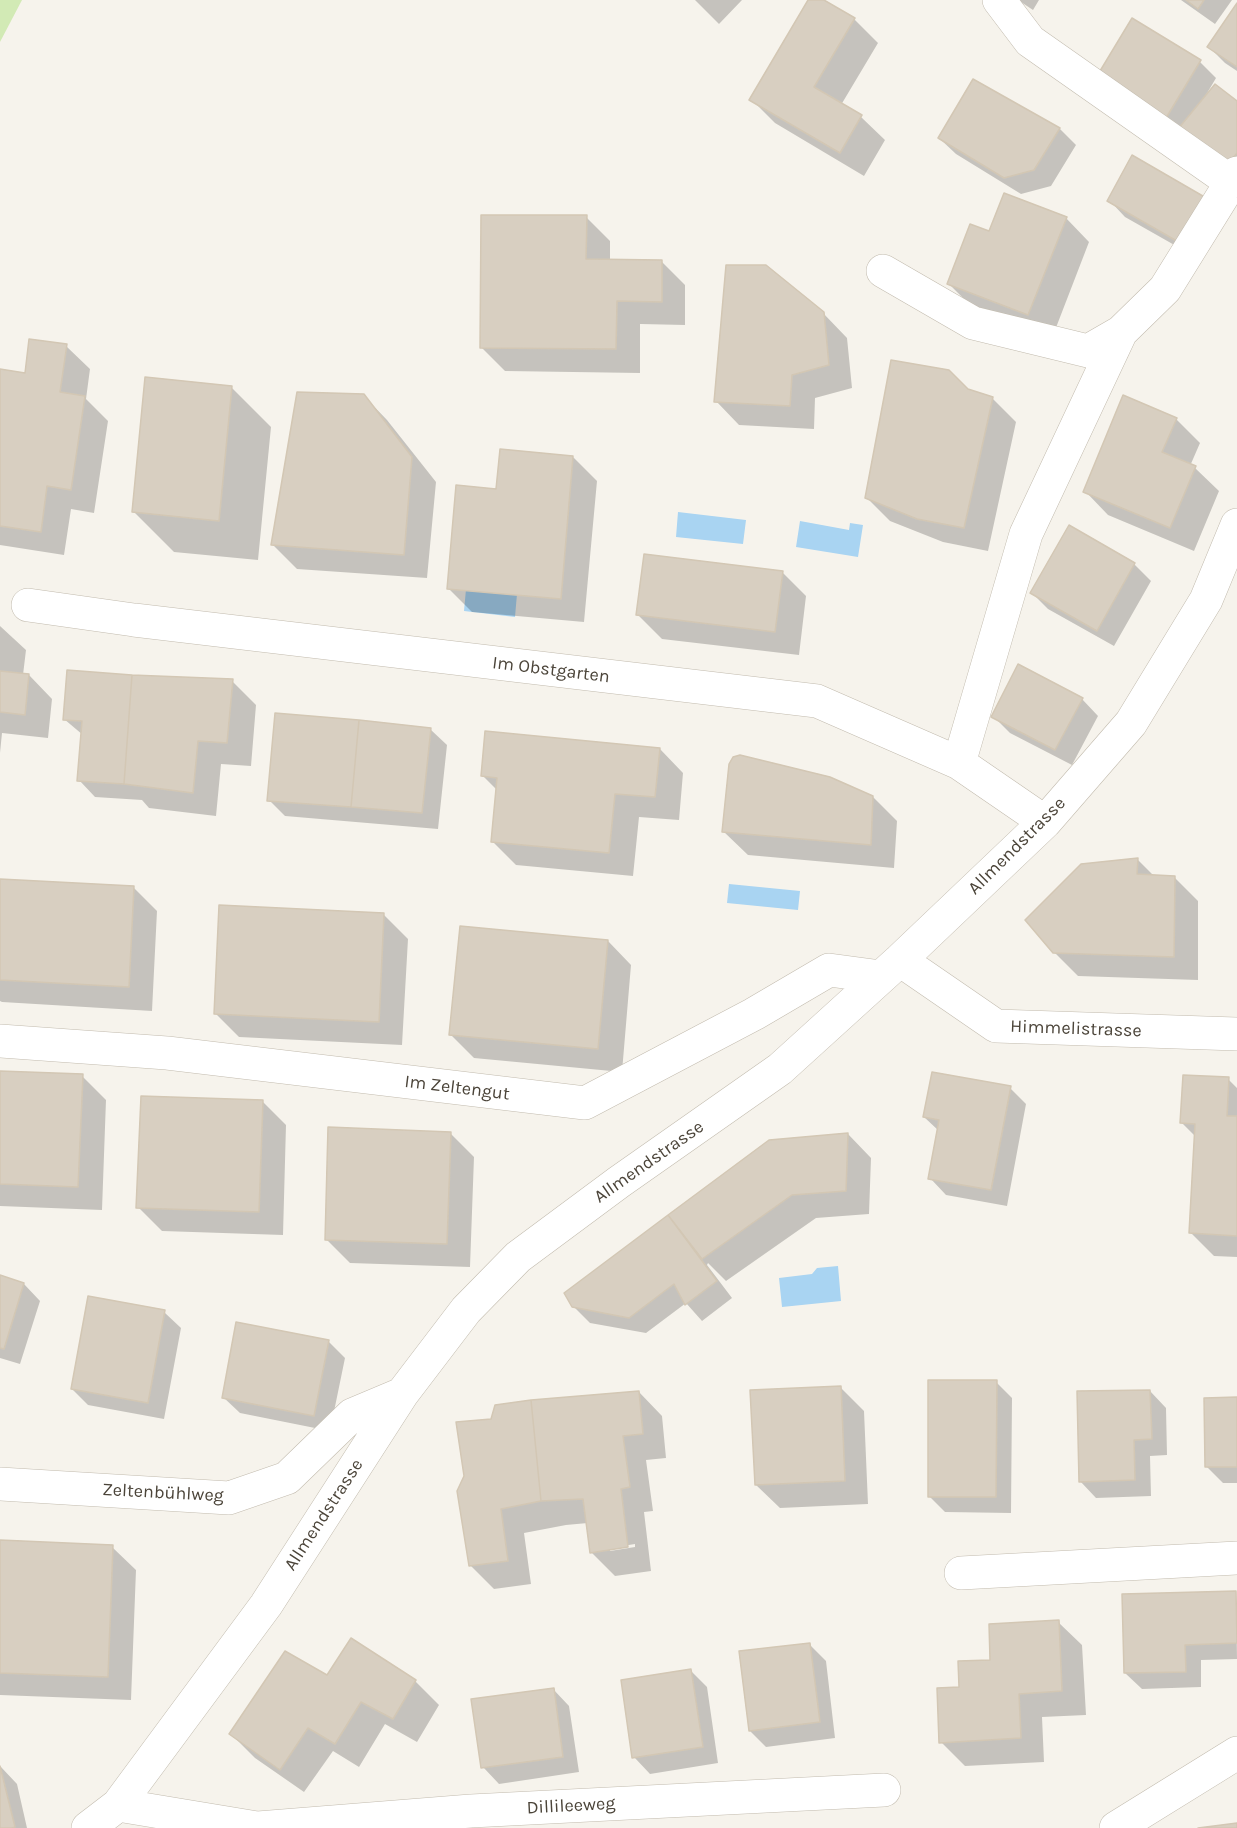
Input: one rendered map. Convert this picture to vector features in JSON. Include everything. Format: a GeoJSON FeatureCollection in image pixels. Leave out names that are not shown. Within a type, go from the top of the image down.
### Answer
{"type":"FeatureCollection","features":[{"type":"Feature","properties":{"kind":"street"},"geometry":{"type":"LineString","coordinates":[[883,271],[973,323],[1088,351],[1121,332],[1165,289],[1234,178],[1030,41],[999,0]]}},
{"type":"Feature","properties":{"kind":"street"},"geometry":{"type":"LineString","coordinates":[[959,763],[1026,534],[1121,332]]}},
{"type":"Feature","properties":{"kind":"street","name":"Allmendstrasse"},"geometry":{"type":"LineString","coordinates":[[88,1828],[118,1805],[266,1605],[402,1394],[466,1310],[518,1257],[619,1182],[780,1069],[1045,822],[1131,723],[1206,600],[1237,525]]}},
{"type":"Feature","properties":{"kind":"street","name":"Im Obstgarten"},"geometry":{"type":"LineString","coordinates":[[28,605],[134,620],[817,701],[959,763],[1045,822]]}},
{"type":"Feature","properties":{"kind":"street","name":"Himmelistrasse"},"geometry":{"type":"LineString","coordinates":[[891,968],[996,1026],[1237,1034]]}},
{"type":"Feature","properties":{"kind":"street","name":"Im Zeltengut"},"geometry":{"type":"LineString","coordinates":[[0,1041],[167,1053],[585,1103],[754,1014],[829,970],[891,968]]}},
{"type":"Feature","properties":{"kind":"street","name":"Zeltenbühlweg"},"geometry":{"type":"LineString","coordinates":[[0,1484],[229,1498],[287,1478],[352,1415],[402,1394]]}},
{"type":"Feature","properties":{"kind":"street"},"geometry":{"type":"LineString","coordinates":[[961,1573],[1237,1558]]}},
{"type":"Feature","properties":{"kind":"street"},"geometry":{"type":"LineString","coordinates":[[1116,1828],[1237,1753]]}},
{"type":"Feature","properties":{"kind":"street","name":"Dillileeweg"},"geometry":{"type":"LineString","coordinates":[[118,1805],[258,1828],[471,1811],[884,1790]]}},
{"type":"Feature","properties":{"kind":"green space"},"geometry":{"type":"Polygon","coordinates":[[[0,0],[22,0],[0,42],[0,0]]]}},
{"type":"Feature","properties":{"kind":"water"},"geometry":{"type":"Polygon","coordinates":[[[678,512],[746,520],[743,544],[676,537],[678,512]]]}},
{"type":"Feature","properties":{"kind":"water"},"geometry":{"type":"Polygon","coordinates":[[[800,521],[849,530],[850,523],[863,525],[858,557],[796,547],[800,521]]]}},
{"type":"Feature","properties":{"kind":"water"},"geometry":{"type":"Polygon","coordinates":[[[466,589],[517,594],[515,617],[464,611],[466,589]]]}},
{"type":"Feature","properties":{"kind":"water"},"geometry":{"type":"Polygon","coordinates":[[[729,884],[800,891],[798,910],[727,903],[729,884]]]}},
{"type":"Feature","properties":{"kind":"water"},"geometry":{"type":"Polygon","coordinates":[[[838,1266],[841,1301],[782,1307],[779,1278],[812,1274],[817,1268],[838,1266]]]}},
{"type":"Feature","properties":{"kind":"building"},"geometry":{"type":"Polygon","coordinates":[[[808,0],[824,0],[855,18],[814,87],[862,115],[840,153],[749,100],[808,0]]]}},
{"type":"Feature","properties":{"kind":"building"},"geometry":{"type":"Polygon","coordinates":[[[1186,0],[1204,0],[1198,9],[1186,0]]]}},
{"type":"Feature","properties":{"kind":"building"},"geometry":{"type":"Polygon","coordinates":[[[1237,3],[1237,67],[1207,47],[1237,3]]]}},
{"type":"Feature","properties":{"kind":"building"},"geometry":{"type":"Polygon","coordinates":[[[1132,18],[1201,60],[1166,118],[1097,76],[1132,18]]]}},
{"type":"Feature","properties":{"kind":"building"},"geometry":{"type":"Polygon","coordinates":[[[973,79],[1060,128],[1034,170],[1004,178],[938,138],[973,79]]]}},
{"type":"Feature","properties":{"kind":"building"},"geometry":{"type":"Polygon","coordinates":[[[1215,84],[1237,101],[1237,153],[1226,167],[1178,129],[1215,84]]]}},
{"type":"Feature","properties":{"kind":"building"},"geometry":{"type":"Polygon","coordinates":[[[1132,155],[1208,199],[1182,244],[1107,201],[1132,155]]]}},
{"type":"Feature","properties":{"kind":"building"},"geometry":{"type":"Polygon","coordinates":[[[1004,193],[1067,217],[1028,315],[947,284],[970,224],[989,231],[1004,193]]]}},
{"type":"Feature","properties":{"kind":"building"},"geometry":{"type":"Polygon","coordinates":[[[481,215],[587,215],[586,259],[662,260],[662,302],[617,301],[616,349],[480,348],[481,215]]]}},
{"type":"Feature","properties":{"kind":"building"},"geometry":{"type":"Polygon","coordinates":[[[726,265],[766,265],[824,312],[829,365],[792,375],[790,406],[714,402],[726,265]]]}},
{"type":"Feature","properties":{"kind":"building"},"geometry":{"type":"Polygon","coordinates":[[[29,339],[67,344],[60,392],[85,396],[71,490],[47,486],[41,532],[0,526],[0,369],[25,373],[29,339]]]}},
{"type":"Feature","properties":{"kind":"building"},"geometry":{"type":"Polygon","coordinates":[[[891,360],[949,370],[968,389],[993,397],[964,528],[917,519],[865,498],[891,360]]]}},
{"type":"Feature","properties":{"kind":"building"},"geometry":{"type":"Polygon","coordinates":[[[145,377],[232,386],[219,521],[132,512],[145,377]]]}},
{"type":"Feature","properties":{"kind":"building"},"geometry":{"type":"Polygon","coordinates":[[[297,392],[364,394],[412,457],[404,555],[271,545],[297,392]]]}},
{"type":"Feature","properties":{"kind":"building"},"geometry":{"type":"Polygon","coordinates":[[[1123,395],[1177,418],[1162,452],[1196,466],[1170,528],[1083,492],[1123,395]]]}},
{"type":"Feature","properties":{"kind":"building"},"geometry":{"type":"Polygon","coordinates":[[[500,449],[573,456],[561,599],[447,589],[456,485],[496,489],[500,449]]]}},
{"type":"Feature","properties":{"kind":"building"},"geometry":{"type":"Polygon","coordinates":[[[1069,525],[1135,563],[1097,631],[1030,593],[1069,525]]]}},
{"type":"Feature","properties":{"kind":"building"},"geometry":{"type":"Polygon","coordinates":[[[644,554],[783,571],[775,632],[636,615],[644,554]]]}},
{"type":"Feature","properties":{"kind":"building"},"geometry":{"type":"Polygon","coordinates":[[[1018,664],[1083,698],[1055,750],[991,717],[1018,664]]]}},
{"type":"Feature","properties":{"kind":"building"},"geometry":{"type":"Polygon","coordinates":[[[67,670],[132,675],[124,784],[77,781],[82,721],[63,720],[67,670]]]}},
{"type":"Feature","properties":{"kind":"building"},"geometry":{"type":"Polygon","coordinates":[[[0,671],[29,674],[25,715],[0,712],[0,671]]]}},
{"type":"Feature","properties":{"kind":"building"},"geometry":{"type":"Polygon","coordinates":[[[132,675],[233,679],[227,743],[198,741],[193,793],[124,784],[132,675]]]}},
{"type":"Feature","properties":{"kind":"building"},"geometry":{"type":"Polygon","coordinates":[[[275,713],[359,720],[351,807],[267,801],[275,713]]]}},
{"type":"Feature","properties":{"kind":"building"},"geometry":{"type":"Polygon","coordinates":[[[359,720],[431,728],[422,813],[351,807],[359,720]]]}},
{"type":"Feature","properties":{"kind":"building"},"geometry":{"type":"Polygon","coordinates":[[[485,731],[660,748],[655,797],[615,794],[609,853],[491,842],[497,778],[481,776],[485,731]]]}},
{"type":"Feature","properties":{"kind":"building"},"geometry":{"type":"Polygon","coordinates":[[[740,755],[830,777],[873,796],[871,845],[722,832],[729,764],[733,757],[740,755]]]}},
{"type":"Feature","properties":{"kind":"building"},"geometry":{"type":"Polygon","coordinates":[[[1138,858],[1137,874],[1175,876],[1174,957],[1053,953],[1025,920],[1081,864],[1138,858]]]}},
{"type":"Feature","properties":{"kind":"building"},"geometry":{"type":"Polygon","coordinates":[[[0,879],[134,886],[129,987],[0,980],[0,879]]]}},
{"type":"Feature","properties":{"kind":"building"},"geometry":{"type":"Polygon","coordinates":[[[219,905],[384,913],[379,1022],[214,1014],[219,905]]]}},
{"type":"Feature","properties":{"kind":"building"},"geometry":{"type":"Polygon","coordinates":[[[460,926],[608,940],[598,1049],[449,1035],[460,926]]]}},
{"type":"Feature","properties":{"kind":"building"},"geometry":{"type":"Polygon","coordinates":[[[0,1071],[83,1074],[78,1187],[0,1184],[0,1071]]]}},
{"type":"Feature","properties":{"kind":"building"},"geometry":{"type":"Polygon","coordinates":[[[932,1072],[1011,1086],[991,1190],[928,1179],[939,1120],[923,1117],[932,1072]]]}},
{"type":"Feature","properties":{"kind":"building"},"geometry":{"type":"Polygon","coordinates":[[[1183,1075],[1229,1077],[1227,1116],[1237,1116],[1237,1236],[1189,1233],[1195,1124],[1180,1123],[1183,1075]]]}},
{"type":"Feature","properties":{"kind":"building"},"geometry":{"type":"Polygon","coordinates":[[[141,1096],[263,1100],[259,1212],[136,1208],[141,1096]]]}},
{"type":"Feature","properties":{"kind":"building"},"geometry":{"type":"Polygon","coordinates":[[[328,1127],[451,1132],[447,1244],[325,1240],[328,1127]]]}},
{"type":"Feature","properties":{"kind":"building"},"geometry":{"type":"Polygon","coordinates":[[[848,1133],[846,1191],[792,1195],[702,1259],[668,1215],[769,1140],[848,1133]]]}},
{"type":"Feature","properties":{"kind":"building"},"geometry":{"type":"Polygon","coordinates":[[[668,1215],[717,1281],[685,1305],[674,1284],[629,1318],[572,1307],[564,1293],[668,1215]]]}},
{"type":"Feature","properties":{"kind":"building"},"geometry":{"type":"Polygon","coordinates":[[[0,1275],[24,1283],[4,1349],[0,1348],[0,1275]]]}},
{"type":"Feature","properties":{"kind":"building"},"geometry":{"type":"Polygon","coordinates":[[[88,1296],[165,1310],[148,1403],[71,1389],[88,1296]]]}},
{"type":"Feature","properties":{"kind":"building"},"geometry":{"type":"Polygon","coordinates":[[[236,1322],[329,1340],[314,1416],[222,1398],[236,1322]]]}},
{"type":"Feature","properties":{"kind":"building"},"geometry":{"type":"Polygon","coordinates":[[[928,1380],[997,1380],[996,1497],[928,1497],[928,1380]]]}},
{"type":"Feature","properties":{"kind":"building"},"geometry":{"type":"Polygon","coordinates":[[[841,1386],[845,1481],[755,1485],[750,1390],[841,1386]]]}},
{"type":"Feature","properties":{"kind":"building"},"geometry":{"type":"Polygon","coordinates":[[[1150,1390],[1152,1439],[1134,1440],[1135,1480],[1079,1482],[1077,1391],[1150,1390]]]}},
{"type":"Feature","properties":{"kind":"building"},"geometry":{"type":"Polygon","coordinates":[[[639,1391],[643,1434],[623,1436],[630,1487],[621,1489],[628,1547],[590,1553],[583,1499],[541,1501],[531,1400],[639,1391]]]}},
{"type":"Feature","properties":{"kind":"building"},"geometry":{"type":"Polygon","coordinates":[[[1237,1397],[1237,1467],[1205,1467],[1204,1398],[1237,1397]]]}},
{"type":"Feature","properties":{"kind":"building"},"geometry":{"type":"Polygon","coordinates":[[[531,1400],[541,1501],[501,1509],[508,1561],[469,1566],[457,1491],[464,1476],[456,1422],[491,1419],[495,1405],[531,1400]]]}},
{"type":"Feature","properties":{"kind":"building"},"geometry":{"type":"Polygon","coordinates":[[[0,1540],[113,1545],[108,1677],[0,1673],[0,1540]]]}},
{"type":"Feature","properties":{"kind":"building"},"geometry":{"type":"Polygon","coordinates":[[[1236,1591],[1237,1643],[1185,1645],[1186,1672],[1124,1673],[1122,1594],[1236,1591]]]}},
{"type":"Feature","properties":{"kind":"building"},"geometry":{"type":"Polygon","coordinates":[[[1059,1620],[1062,1691],[1019,1694],[1021,1738],[939,1743],[937,1688],[959,1687],[958,1661],[990,1660],[989,1624],[1059,1620]]]}},
{"type":"Feature","properties":{"kind":"building"},"geometry":{"type":"Polygon","coordinates":[[[351,1638],[416,1680],[393,1719],[361,1702],[335,1744],[308,1728],[280,1770],[229,1734],[285,1651],[327,1675],[351,1638]]]}},
{"type":"Feature","properties":{"kind":"building"},"geometry":{"type":"Polygon","coordinates":[[[810,1643],[820,1722],[749,1731],[739,1651],[810,1643]]]}},
{"type":"Feature","properties":{"kind":"building"},"geometry":{"type":"Polygon","coordinates":[[[691,1669],[703,1747],[632,1758],[621,1680],[691,1669]]]}},
{"type":"Feature","properties":{"kind":"building"},"geometry":{"type":"Polygon","coordinates":[[[554,1688],[563,1757],[481,1768],[471,1699],[554,1688]]]}},
{"type":"Feature","properties":{"kind":"building"},"geometry":{"type":"Polygon","coordinates":[[[0,1766],[15,1827],[12,1828],[0,1828],[0,1766]]]}},
{"type":"Feature","properties":{"kind":"building"},"geometry":{"type":"Polygon","coordinates":[[[1237,1823],[1237,1828],[1198,1828],[1237,1823]]]}}]}
